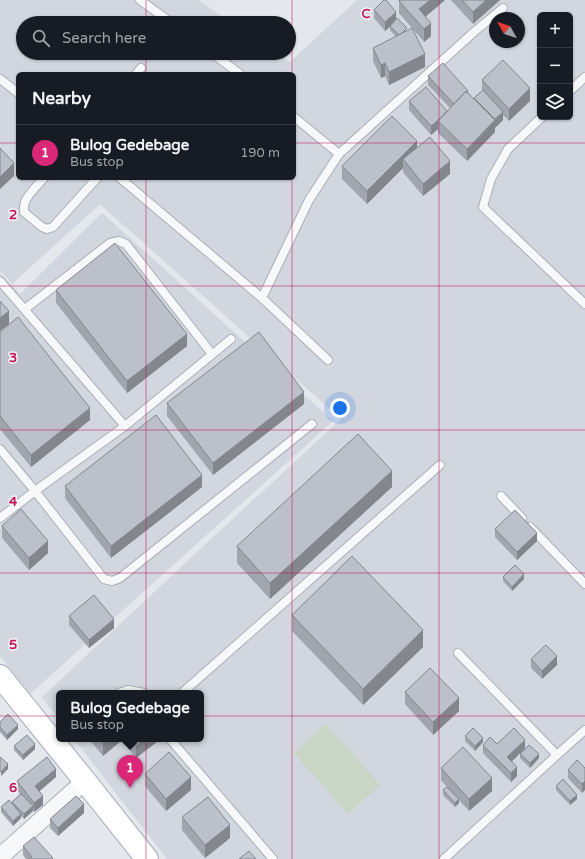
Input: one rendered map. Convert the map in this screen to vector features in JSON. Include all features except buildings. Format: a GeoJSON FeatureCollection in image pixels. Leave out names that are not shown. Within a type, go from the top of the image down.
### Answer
{"type":"FeatureCollection","features":[{"type":"Feature","properties":{"kind":"main road"},"geometry":{"type":"LineString","coordinates":[[0,676],[56,740]]}},
{"type":"Feature","properties":{"kind":"main road"},"geometry":{"type":"LineString","coordinates":[[57,742],[85,781],[147,859]]}},
{"type":"Feature","properties":{"kind":"street"},"geometry":{"type":"LineString","coordinates":[[0,857],[85,781]]}},
{"type":"Feature","properties":{"kind":"lane"},"geometry":{"type":"LineString","coordinates":[[140,0],[162,16]]}},
{"type":"Feature","properties":{"kind":"lane"},"geometry":{"type":"LineString","coordinates":[[262,298],[310,200],[339,154],[441,61],[503,8]]}},
{"type":"Feature","properties":{"kind":"lane"},"geometry":{"type":"LineString","coordinates":[[221,60],[237,72]]}},
{"type":"Feature","properties":{"kind":"lane"},"geometry":{"type":"LineString","coordinates":[[573,88],[585,76]]}},
{"type":"Feature","properties":{"kind":"lane"},"geometry":{"type":"LineString","coordinates":[[0,79],[16,92]]}},
{"type":"Feature","properties":{"kind":"lane"},"geometry":{"type":"LineString","coordinates":[[296,119],[339,154]]}},
{"type":"Feature","properties":{"kind":"lane"},"geometry":{"type":"LineString","coordinates":[[539,120],[508,149],[491,179],[483,207],[585,304]]}},
{"type":"Feature","properties":{"kind":"lane"},"geometry":{"type":"LineString","coordinates":[[42,180],[25,202],[24,212],[42,227],[47,228],[54,227],[95,180]]}},
{"type":"Feature","properties":{"kind":"lane"},"geometry":{"type":"LineString","coordinates":[[122,180],[262,298],[328,360]]}},
{"type":"Feature","properties":{"kind":"lane"},"geometry":{"type":"LineString","coordinates":[[25,309],[110,243],[119,241],[126,244],[212,354]]}},
{"type":"Feature","properties":{"kind":"lane"},"geometry":{"type":"LineString","coordinates":[[0,281],[124,426]]}},
{"type":"Feature","properties":{"kind":"lane"},"geometry":{"type":"LineString","coordinates":[[0,518],[124,426],[231,339]]}},
{"type":"Feature","properties":{"kind":"lane"},"geometry":{"type":"LineString","coordinates":[[0,449],[104,578],[112,581],[120,578],[312,424]]}},
{"type":"Feature","properties":{"kind":"lane"},"geometry":{"type":"LineString","coordinates":[[185,690],[440,465]]}},
{"type":"Feature","properties":{"kind":"lane"},"geometry":{"type":"LineString","coordinates":[[501,496],[585,584]]}},
{"type":"Feature","properties":{"kind":"lane"},"geometry":{"type":"LineString","coordinates":[[458,653],[556,755]]}},
{"type":"Feature","properties":{"kind":"lane"},"geometry":{"type":"LineString","coordinates":[[444,859],[585,730]]}},
{"type":"Feature","properties":{"kind":"lane"},"geometry":{"type":"LineString","coordinates":[[173,742],[273,859]]}},
{"type":"Feature","properties":{"kind":"shaded area"},"geometry":{"type":"Polygon","coordinates":[[[0,0],[198,0],[222,16],[16,16],[16,60],[287,60],[290,62],[292,60],[296,60],[296,56],[357,0],[585,0],[585,859],[167,859],[76,742],[204,742],[204,690],[56,690],[56,715],[42,697],[341,419],[100,204],[12,284],[0,270],[0,0]]]}},
{"type":"Feature","properties":{"kind":"shaded area"},"geometry":{"type":"Polygon","coordinates":[[[102,213],[333,421],[30,694],[0,656],[0,273],[20,294],[102,213]]]}},
{"type":"Feature","properties":{"kind":"green space"},"geometry":{"type":"Polygon","coordinates":[[[326,724],[380,785],[348,814],[294,753],[326,724]]]}},
{"type":"Feature","properties":{"kind":"place","name":"Bulog Gedebage"},"geometry":{"type":"Point","coordinates":[130,788]}}]}
